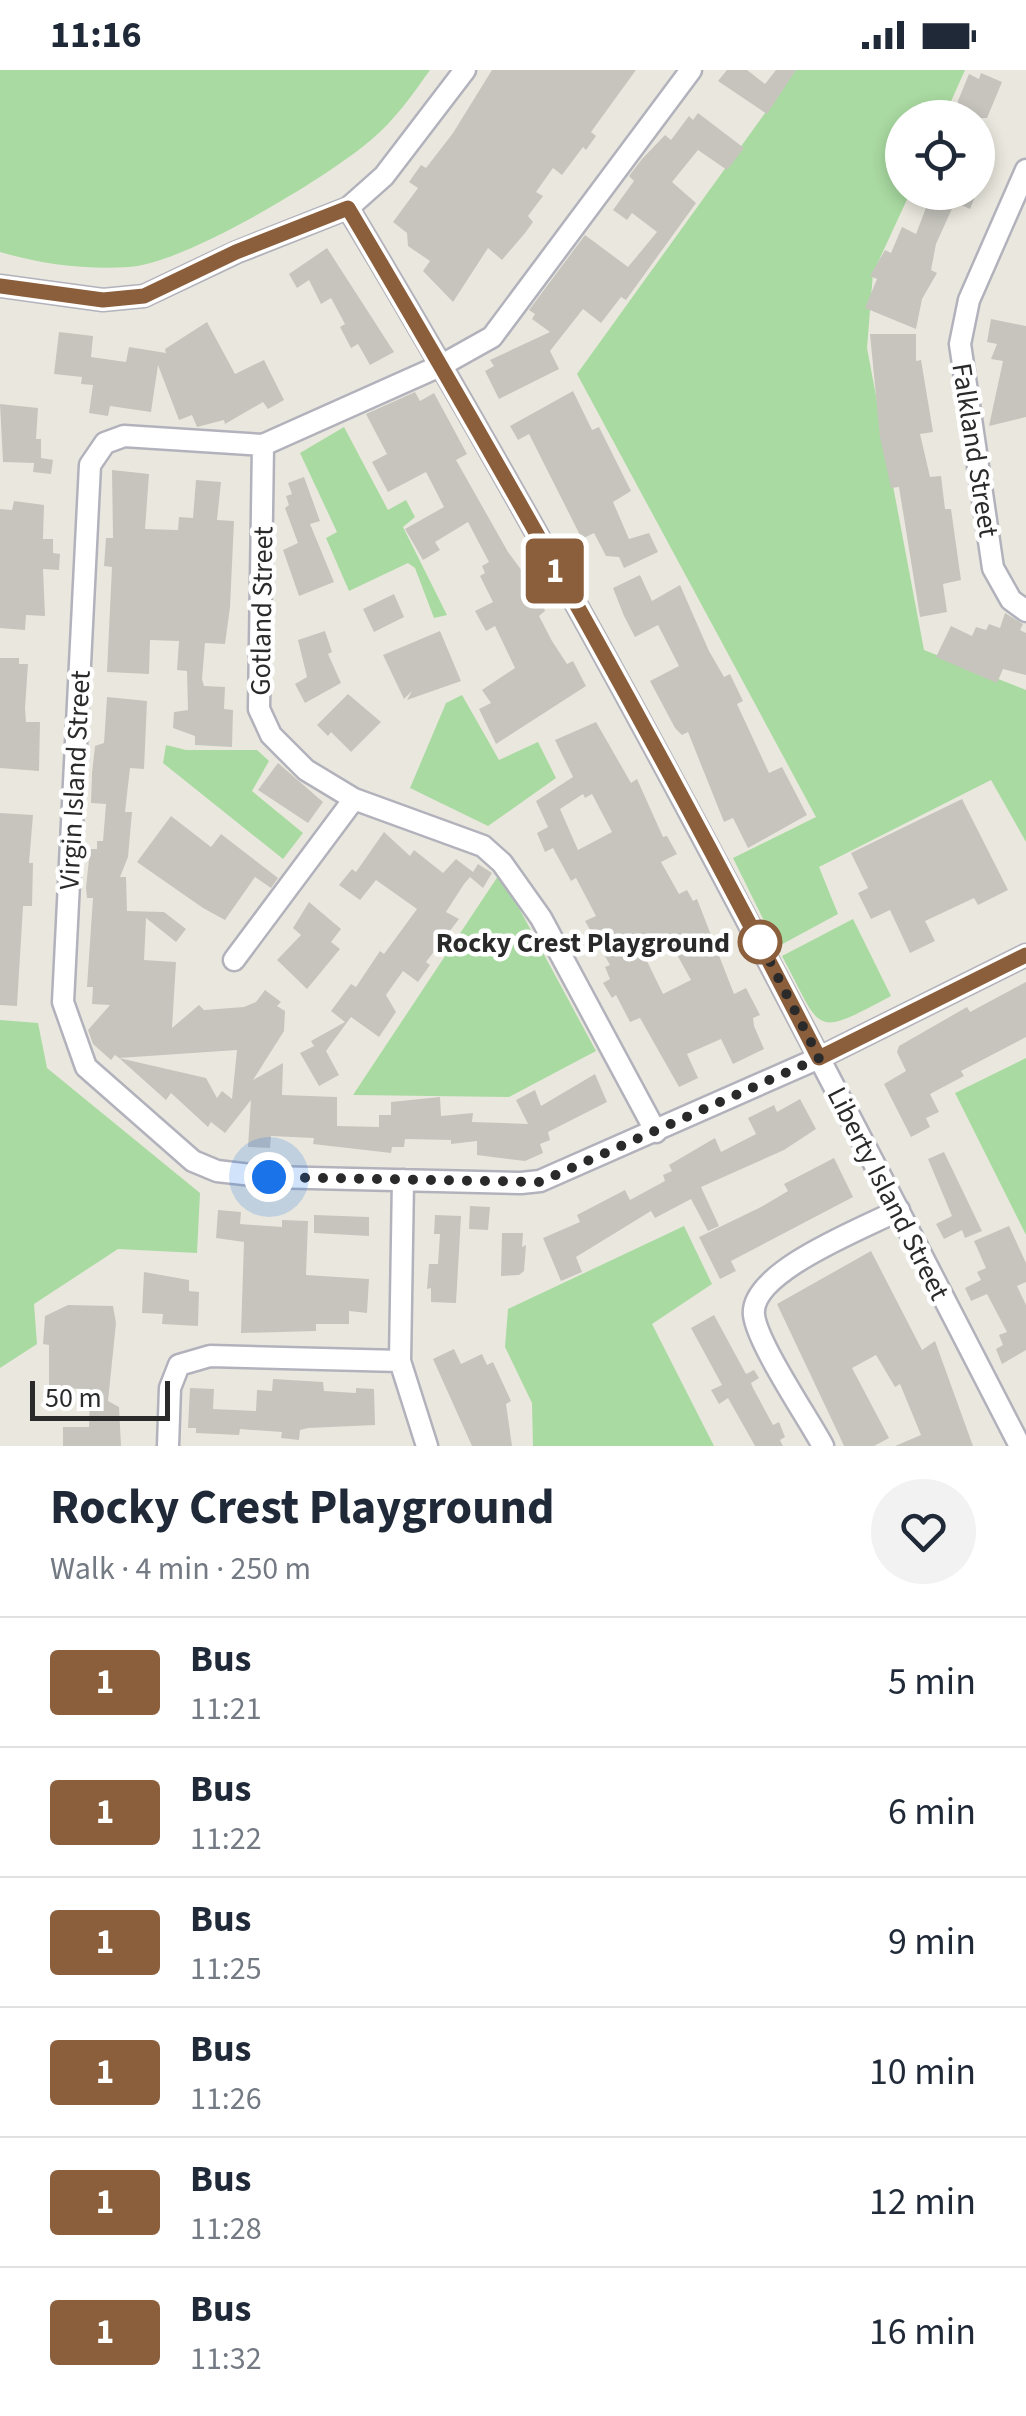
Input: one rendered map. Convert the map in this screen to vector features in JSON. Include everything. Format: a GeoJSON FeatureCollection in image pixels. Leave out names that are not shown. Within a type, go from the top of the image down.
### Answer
{"type":"FeatureCollection","features":[{"type":"Feature","properties":{"kind":"street"},"geometry":{"type":"LineString","coordinates":[[0,286],[103,300],[144,296],[236,252],[348,208],[384,176],[465,70]]}},
{"type":"Feature","properties":{"kind":"street","name":"Virgin Island Street"},"geometry":{"type":"LineString","coordinates":[[691,70],[492,337],[442,365],[263,445],[124,436],[106,443],[90,465],[62,1002],[86,1067],[193,1161],[238,1175],[540,1182],[819,1058],[1026,955]]}},
{"type":"Feature","properties":{"kind":"street","name":"Falkland Street"},"geometry":{"type":"LineString","coordinates":[[1026,170],[968,300],[960,344],[993,568],[1010,600],[1026,612]]}},
{"type":"Feature","properties":{"kind":"street","name":"Liberty Island Street"},"geometry":{"type":"LineString","coordinates":[[348,208],[442,365],[750,923],[1020,1446]]}},
{"type":"Feature","properties":{"kind":"street","name":"Gotland Street"},"geometry":{"type":"LineString","coordinates":[[263,445],[259,710],[271,736],[287,755],[354,798],[483,846],[518,881],[656,1132]]}},
{"type":"Feature","properties":{"kind":"street"},"geometry":{"type":"LineString","coordinates":[[234,960],[354,798]]}},
{"type":"Feature","properties":{"kind":"street"},"geometry":{"type":"LineString","coordinates":[[403,1180],[400,1361],[428,1446]]}},
{"type":"Feature","properties":{"kind":"street"},"geometry":{"type":"LineString","coordinates":[[824,1446],[757,1327],[755,1302],[772,1276],[899,1210]]}},
{"type":"Feature","properties":{"kind":"street"},"geometry":{"type":"LineString","coordinates":[[168,1446],[170,1388],[179,1365],[191,1359],[210,1356],[400,1361]]}},
{"type":"Feature","properties":{"kind":"green space"},"geometry":{"type":"Polygon","coordinates":[[[0,70],[430,70],[379,133],[290,196],[184,251],[129,267],[97,268],[0,252],[0,70]]]}},
{"type":"Feature","properties":{"kind":"green space"},"geometry":{"type":"Polygon","coordinates":[[[796,70],[965,70],[952,100],[885,100],[885,210],[902,210],[873,273],[867,348],[924,650],[1026,690],[1026,842],[991,780],[819,867],[838,914],[777,947],[733,858],[816,817],[577,374],[796,70]]]}},
{"type":"Feature","properties":{"kind":"green space"},"geometry":{"type":"Polygon","coordinates":[[[344,427],[388,510],[406,500],[415,517],[403,527],[447,615],[434,618],[415,568],[408,563],[349,591],[326,538],[337,532],[300,453],[344,427]]]}},
{"type":"Feature","properties":{"kind":"green space"},"geometry":{"type":"Polygon","coordinates":[[[462,695],[499,760],[538,742],[556,778],[488,826],[410,788],[446,703],[462,695]]]}},
{"type":"Feature","properties":{"kind":"green space"},"geometry":{"type":"Polygon","coordinates":[[[166,745],[186,750],[257,750],[269,761],[252,791],[303,833],[283,859],[163,763],[166,745]]]}},
{"type":"Feature","properties":{"kind":"green space"},"geometry":{"type":"Polygon","coordinates":[[[500,873],[596,1051],[509,1097],[353,1095],[500,873]]]}},
{"type":"Feature","properties":{"kind":"green space","name":"Rocky Crest Playground"},"geometry":{"type":"Polygon","coordinates":[[[853,919],[891,996],[846,1019],[822,1021],[805,1000],[782,956],[853,919]]]}},
{"type":"Feature","properties":{"kind":"green space"},"geometry":{"type":"Polygon","coordinates":[[[0,1020],[38,1023],[47,1068],[200,1193],[197,1253],[118,1249],[34,1304],[37,1344],[0,1368],[0,1020]]]}},
{"type":"Feature","properties":{"kind":"green space"},"geometry":{"type":"Polygon","coordinates":[[[1026,1058],[1026,1235],[955,1093],[1026,1058]]]}},
{"type":"Feature","properties":{"kind":"green space"},"geometry":{"type":"Polygon","coordinates":[[[684,1226],[712,1284],[652,1324],[714,1446],[533,1446],[532,1403],[505,1347],[508,1309],[684,1226]]]}},
{"type":"Feature","properties":{"kind":"building"},"geometry":{"type":"Polygon","coordinates":[[[492,70],[636,70],[591,132],[596,136],[586,150],[583,147],[562,175],[553,168],[536,192],[543,196],[528,216],[533,222],[525,233],[502,260],[488,248],[453,302],[423,271],[430,261],[408,246],[407,233],[393,222],[418,188],[409,182],[421,165],[426,168],[453,133],[492,70]]]}},
{"type":"Feature","properties":{"kind":"building"},"geometry":{"type":"Polygon","coordinates":[[[727,70],[747,70],[765,84],[776,70],[796,70],[767,114],[718,81],[727,70]]]}},
{"type":"Feature","properties":{"kind":"building"},"geometry":{"type":"Polygon","coordinates":[[[981,73],[1002,82],[994,100],[958,100],[969,74],[979,79],[981,73]]]}},
{"type":"Feature","properties":{"kind":"building"},"geometry":{"type":"Polygon","coordinates":[[[698,113],[744,148],[727,170],[698,150],[672,182],[696,203],[626,300],[621,297],[601,323],[583,309],[550,351],[559,369],[499,399],[485,371],[494,366],[490,360],[550,332],[532,319],[535,314],[529,310],[585,235],[628,267],[657,232],[632,213],[627,220],[613,210],[634,181],[629,176],[642,159],[665,135],[671,140],[689,116],[693,120],[698,113]]]}},
{"type":"Feature","properties":{"kind":"building"},"geometry":{"type":"Polygon","coordinates":[[[925,210],[951,210],[936,244],[931,270],[937,273],[922,299],[916,329],[865,308],[877,279],[870,276],[885,250],[891,253],[902,227],[916,234],[925,210]]]}},
{"type":"Feature","properties":{"kind":"building"},"geometry":{"type":"Polygon","coordinates":[[[327,248],[394,352],[370,365],[358,344],[351,348],[340,327],[345,324],[331,298],[321,304],[309,280],[297,288],[289,274],[327,248]]]}},
{"type":"Feature","properties":{"kind":"building"},"geometry":{"type":"Polygon","coordinates":[[[991,319],[1026,326],[1026,417],[989,426],[1003,361],[991,359],[997,344],[987,342],[991,319]]]}},
{"type":"Feature","properties":{"kind":"building"},"geometry":{"type":"Polygon","coordinates":[[[207,322],[235,374],[264,360],[284,400],[268,409],[263,402],[225,424],[224,420],[197,427],[192,415],[179,420],[158,365],[151,412],[110,406],[108,416],[89,413],[93,385],[81,384],[82,377],[54,374],[59,332],[93,336],[91,357],[126,362],[129,347],[166,353],[165,349],[207,322]]]}},
{"type":"Feature","properties":{"kind":"building"},"geometry":{"type":"Polygon","coordinates":[[[870,334],[916,334],[916,361],[921,360],[933,432],[920,434],[930,477],[941,476],[945,509],[951,509],[961,580],[943,584],[947,612],[920,617],[899,487],[891,488],[880,437],[870,334]]]}},
{"type":"Feature","properties":{"kind":"building"},"geometry":{"type":"Polygon","coordinates":[[[573,391],[592,430],[599,427],[631,491],[613,502],[629,539],[649,533],[658,552],[624,568],[619,557],[606,556],[594,533],[582,539],[529,434],[518,440],[510,426],[573,391]]]}},
{"type":"Feature","properties":{"kind":"building"},"geometry":{"type":"Polygon","coordinates":[[[415,392],[420,401],[434,393],[467,454],[456,460],[508,552],[539,594],[545,611],[539,616],[552,641],[567,664],[573,661],[586,686],[496,744],[479,709],[491,703],[482,690],[515,668],[495,626],[486,631],[475,611],[493,602],[480,576],[485,573],[482,566],[489,562],[468,522],[435,542],[440,550],[423,560],[405,529],[444,507],[426,472],[388,492],[372,462],[387,454],[366,414],[415,392]]]}},
{"type":"Feature","properties":{"kind":"building"},"geometry":{"type":"Polygon","coordinates":[[[0,404],[38,408],[36,439],[41,439],[41,458],[53,460],[51,474],[33,472],[34,463],[3,462],[0,404]]]}},
{"type":"Feature","properties":{"kind":"building"},"geometry":{"type":"Polygon","coordinates":[[[112,470],[149,474],[145,529],[178,530],[179,517],[193,518],[196,480],[221,482],[217,520],[234,521],[230,607],[225,644],[205,643],[202,679],[204,686],[225,687],[224,709],[233,710],[232,747],[195,745],[195,736],[173,728],[174,712],[188,710],[187,671],[177,670],[179,641],[150,640],[149,674],[107,672],[112,567],[104,566],[106,538],[113,538],[112,470]]]}},
{"type":"Feature","properties":{"kind":"building"},"geometry":{"type":"Polygon","coordinates":[[[304,477],[320,521],[310,524],[334,582],[299,596],[283,550],[298,543],[285,508],[289,505],[286,496],[292,494],[288,483],[304,477]]]}},
{"type":"Feature","properties":{"kind":"building"},"geometry":{"type":"Polygon","coordinates":[[[14,501],[44,505],[43,539],[53,539],[53,553],[60,554],[59,570],[43,569],[45,616],[26,615],[25,630],[0,628],[0,509],[12,510],[14,501]]]}},
{"type":"Feature","properties":{"kind":"building"},"geometry":{"type":"Polygon","coordinates":[[[640,575],[652,601],[680,585],[709,651],[724,677],[730,674],[743,701],[737,704],[769,773],[782,767],[807,815],[748,848],[733,818],[724,822],[688,732],[682,735],[675,728],[650,681],[679,666],[658,625],[635,637],[624,616],[613,588],[640,575]]]}},
{"type":"Feature","properties":{"kind":"building"},"geometry":{"type":"Polygon","coordinates":[[[394,594],[404,617],[374,632],[363,609],[394,594]]]}},
{"type":"Feature","properties":{"kind":"building"},"geometry":{"type":"Polygon","coordinates":[[[1005,613],[1023,624],[1020,630],[1026,633],[1026,675],[1003,669],[997,683],[936,657],[951,626],[972,636],[976,627],[986,630],[989,624],[1000,628],[1005,613]]]}},
{"type":"Feature","properties":{"kind":"building"},"geometry":{"type":"Polygon","coordinates":[[[325,631],[332,652],[328,654],[341,683],[305,703],[295,684],[307,677],[298,640],[325,631]]]}},
{"type":"Feature","properties":{"kind":"building"},"geometry":{"type":"Polygon","coordinates":[[[440,631],[461,681],[407,700],[412,691],[404,699],[383,655],[440,631]]]}},
{"type":"Feature","properties":{"kind":"building"},"geometry":{"type":"Polygon","coordinates":[[[0,658],[19,658],[19,664],[28,664],[26,722],[40,722],[39,771],[0,768],[0,658]]]}},
{"type":"Feature","properties":{"kind":"building"},"geometry":{"type":"Polygon","coordinates":[[[348,694],[381,722],[351,752],[331,732],[328,736],[317,725],[348,694]]]}},
{"type":"Feature","properties":{"kind":"building"},"geometry":{"type":"Polygon","coordinates":[[[107,697],[147,701],[144,769],[130,768],[125,812],[132,812],[128,857],[120,877],[126,877],[127,911],[164,912],[186,929],[176,942],[146,918],[144,960],[176,962],[172,1028],[199,1005],[204,1010],[244,1007],[256,1002],[265,990],[281,1002],[277,1006],[285,1011],[284,1031],[253,1080],[283,1063],[282,1095],[337,1097],[337,1126],[379,1127],[379,1115],[391,1115],[391,1102],[440,1097],[441,1116],[473,1113],[472,1122],[528,1124],[516,1100],[535,1090],[541,1106],[595,1074],[607,1102],[548,1132],[550,1140],[540,1144],[543,1153],[525,1161],[477,1155],[477,1141],[451,1144],[451,1140],[405,1139],[404,1147],[392,1147],[391,1153],[313,1144],[314,1138],[271,1136],[270,1148],[248,1147],[251,1100],[225,1133],[211,1122],[208,1127],[171,1093],[166,1100],[115,1055],[111,1060],[93,1044],[88,1030],[110,1005],[92,1004],[93,987],[87,987],[93,898],[87,898],[86,888],[90,849],[97,849],[97,841],[103,841],[106,804],[91,803],[92,773],[95,746],[104,743],[107,697]],[[237,1050],[119,1058],[206,1078],[217,1098],[222,1091],[232,1099],[237,1050]]]}},
{"type":"Feature","properties":{"kind":"building"},"geometry":{"type":"Polygon","coordinates":[[[596,722],[631,783],[637,779],[663,837],[667,836],[677,854],[661,862],[679,894],[687,890],[693,901],[697,899],[734,994],[746,988],[760,1015],[753,1018],[764,1049],[733,1064],[721,1039],[687,1054],[698,1078],[679,1087],[640,1018],[630,1022],[616,995],[612,998],[603,983],[610,979],[605,967],[610,965],[585,921],[596,916],[576,878],[571,881],[553,848],[545,852],[537,833],[548,827],[536,801],[573,777],[555,740],[596,722]],[[583,794],[560,809],[578,850],[612,832],[592,794],[585,798],[583,794]],[[670,942],[645,957],[663,994],[691,980],[670,942]]]}},
{"type":"Feature","properties":{"kind":"building"},"geometry":{"type":"Polygon","coordinates":[[[278,763],[323,802],[308,823],[258,790],[278,763]]]}},
{"type":"Feature","properties":{"kind":"building"},"geometry":{"type":"Polygon","coordinates":[[[962,799],[1008,890],[978,905],[974,898],[925,921],[935,941],[910,953],[890,910],[871,919],[858,893],[868,888],[851,853],[962,799]]]}},
{"type":"Feature","properties":{"kind":"building"},"geometry":{"type":"Polygon","coordinates":[[[0,813],[33,815],[29,863],[33,863],[32,906],[23,906],[17,1006],[0,1005],[0,813]]]}},
{"type":"Feature","properties":{"kind":"building"},"geometry":{"type":"Polygon","coordinates":[[[171,816],[211,847],[221,834],[278,878],[271,888],[255,877],[225,920],[203,908],[137,862],[171,816]]]}},
{"type":"Feature","properties":{"kind":"building"},"geometry":{"type":"Polygon","coordinates":[[[384,832],[410,856],[414,850],[443,873],[456,859],[473,872],[478,864],[492,873],[483,888],[470,877],[464,884],[446,912],[459,919],[426,962],[430,965],[418,982],[403,971],[386,995],[396,1012],[379,1037],[351,1017],[326,1051],[339,1075],[319,1086],[300,1053],[314,1046],[311,1041],[345,1022],[331,1011],[351,984],[356,987],[380,951],[384,954],[417,909],[376,880],[360,900],[339,885],[352,869],[356,872],[384,832]]]}},
{"type":"Feature","properties":{"kind":"building"},"geometry":{"type":"Polygon","coordinates":[[[309,902],[341,929],[331,942],[340,949],[307,989],[277,960],[301,935],[293,928],[309,902]]]}},
{"type":"Feature","properties":{"kind":"building"},"geometry":{"type":"Polygon","coordinates":[[[1026,982],[1026,1037],[961,1071],[964,1076],[930,1094],[939,1112],[926,1118],[930,1127],[911,1137],[884,1084],[906,1071],[897,1052],[899,1046],[967,1007],[970,1012],[1026,982]]]}},
{"type":"Feature","properties":{"kind":"building"},"geometry":{"type":"Polygon","coordinates":[[[800,1099],[816,1129],[784,1150],[701,1187],[719,1226],[708,1231],[691,1199],[655,1218],[651,1211],[576,1257],[582,1272],[561,1281],[543,1238],[580,1222],[577,1215],[625,1190],[630,1200],[665,1181],[663,1175],[672,1171],[669,1165],[715,1138],[721,1152],[756,1134],[748,1118],[774,1105],[777,1112],[800,1099]]]}},
{"type":"Feature","properties":{"kind":"building"},"geometry":{"type":"Polygon","coordinates":[[[944,1152],[982,1231],[965,1238],[962,1230],[944,1239],[936,1224],[952,1216],[928,1159],[944,1152]]]}},
{"type":"Feature","properties":{"kind":"building"},"geometry":{"type":"Polygon","coordinates":[[[834,1158],[853,1197],[731,1261],[736,1271],[720,1279],[699,1237],[761,1207],[788,1191],[784,1184],[834,1158]]]}},
{"type":"Feature","properties":{"kind":"building"},"geometry":{"type":"Polygon","coordinates":[[[470,1206],[490,1207],[488,1230],[469,1229],[470,1206]]]}},
{"type":"Feature","properties":{"kind":"building"},"geometry":{"type":"Polygon","coordinates":[[[218,1210],[241,1212],[240,1224],[282,1227],[282,1220],[308,1221],[306,1275],[369,1279],[367,1313],[349,1311],[349,1324],[316,1324],[316,1331],[241,1333],[244,1242],[216,1238],[218,1210]]]}},
{"type":"Feature","properties":{"kind":"building"},"geometry":{"type":"Polygon","coordinates":[[[314,1215],[369,1217],[369,1236],[314,1233],[314,1215]]]}},
{"type":"Feature","properties":{"kind":"building"},"geometry":{"type":"Polygon","coordinates":[[[435,1215],[461,1216],[456,1303],[431,1302],[431,1288],[427,1289],[429,1264],[438,1264],[440,1234],[434,1234],[435,1215]]]}},
{"type":"Feature","properties":{"kind":"building"},"geometry":{"type":"Polygon","coordinates":[[[1009,1226],[1026,1263],[1026,1282],[1017,1286],[1026,1305],[1026,1350],[1002,1364],[996,1349],[1003,1345],[999,1335],[1007,1332],[987,1294],[971,1301],[965,1288],[981,1280],[977,1272],[986,1268],[974,1241],[1009,1226]]]}},
{"type":"Feature","properties":{"kind":"building"},"geometry":{"type":"Polygon","coordinates":[[[502,1233],[523,1233],[524,1271],[519,1275],[501,1276],[502,1233]]]}},
{"type":"Feature","properties":{"kind":"building"},"geometry":{"type":"Polygon","coordinates":[[[871,1251],[922,1350],[935,1341],[973,1446],[895,1446],[921,1435],[900,1384],[895,1387],[876,1355],[852,1368],[889,1438],[874,1446],[844,1446],[777,1304],[871,1251]]]}},
{"type":"Feature","properties":{"kind":"building"},"geometry":{"type":"Polygon","coordinates":[[[144,1272],[189,1280],[189,1291],[199,1292],[198,1326],[162,1324],[163,1314],[142,1313],[144,1272]]]}},
{"type":"Feature","properties":{"kind":"building"},"geometry":{"type":"Polygon","coordinates":[[[68,1305],[113,1306],[116,1323],[108,1401],[119,1407],[121,1446],[63,1446],[63,1427],[89,1427],[90,1389],[49,1388],[49,1345],[43,1344],[45,1316],[68,1305]]]}},
{"type":"Feature","properties":{"kind":"building"},"geometry":{"type":"Polygon","coordinates":[[[714,1315],[746,1374],[754,1370],[759,1378],[751,1383],[773,1425],[779,1422],[785,1437],[780,1440],[783,1446],[755,1446],[728,1398],[719,1404],[711,1390],[722,1385],[691,1328],[714,1315]]]}},
{"type":"Feature","properties":{"kind":"building"},"geometry":{"type":"Polygon","coordinates":[[[454,1349],[461,1364],[482,1354],[487,1365],[493,1362],[511,1401],[506,1404],[512,1446],[472,1446],[433,1359],[454,1349]]]}},
{"type":"Feature","properties":{"kind":"building"},"geometry":{"type":"Polygon","coordinates":[[[273,1379],[323,1382],[324,1391],[356,1393],[356,1388],[374,1389],[375,1425],[308,1428],[300,1430],[299,1440],[281,1438],[282,1432],[240,1429],[239,1435],[196,1433],[196,1428],[188,1428],[190,1388],[214,1389],[213,1409],[256,1411],[257,1390],[272,1391],[273,1379]]]}},
{"type":"Feature","properties":{"kind":"bus line","name":"1"},"geometry":{"type":"LineString","coordinates":[[0,286],[103,300],[144,296],[236,252],[348,208],[461,398],[759,941],[819,1058],[1026,955]]}},
{"type":"Feature","properties":{"kind":"place","name":"Rocky Crest Playground"},"geometry":{"type":"Point","coordinates":[760,942]}},
{"type":"Feature","properties":{"kind":"route"},"geometry":{"type":"LineString","coordinates":[[269,1177],[540,1182],[819,1058],[760,942]]}}]}
